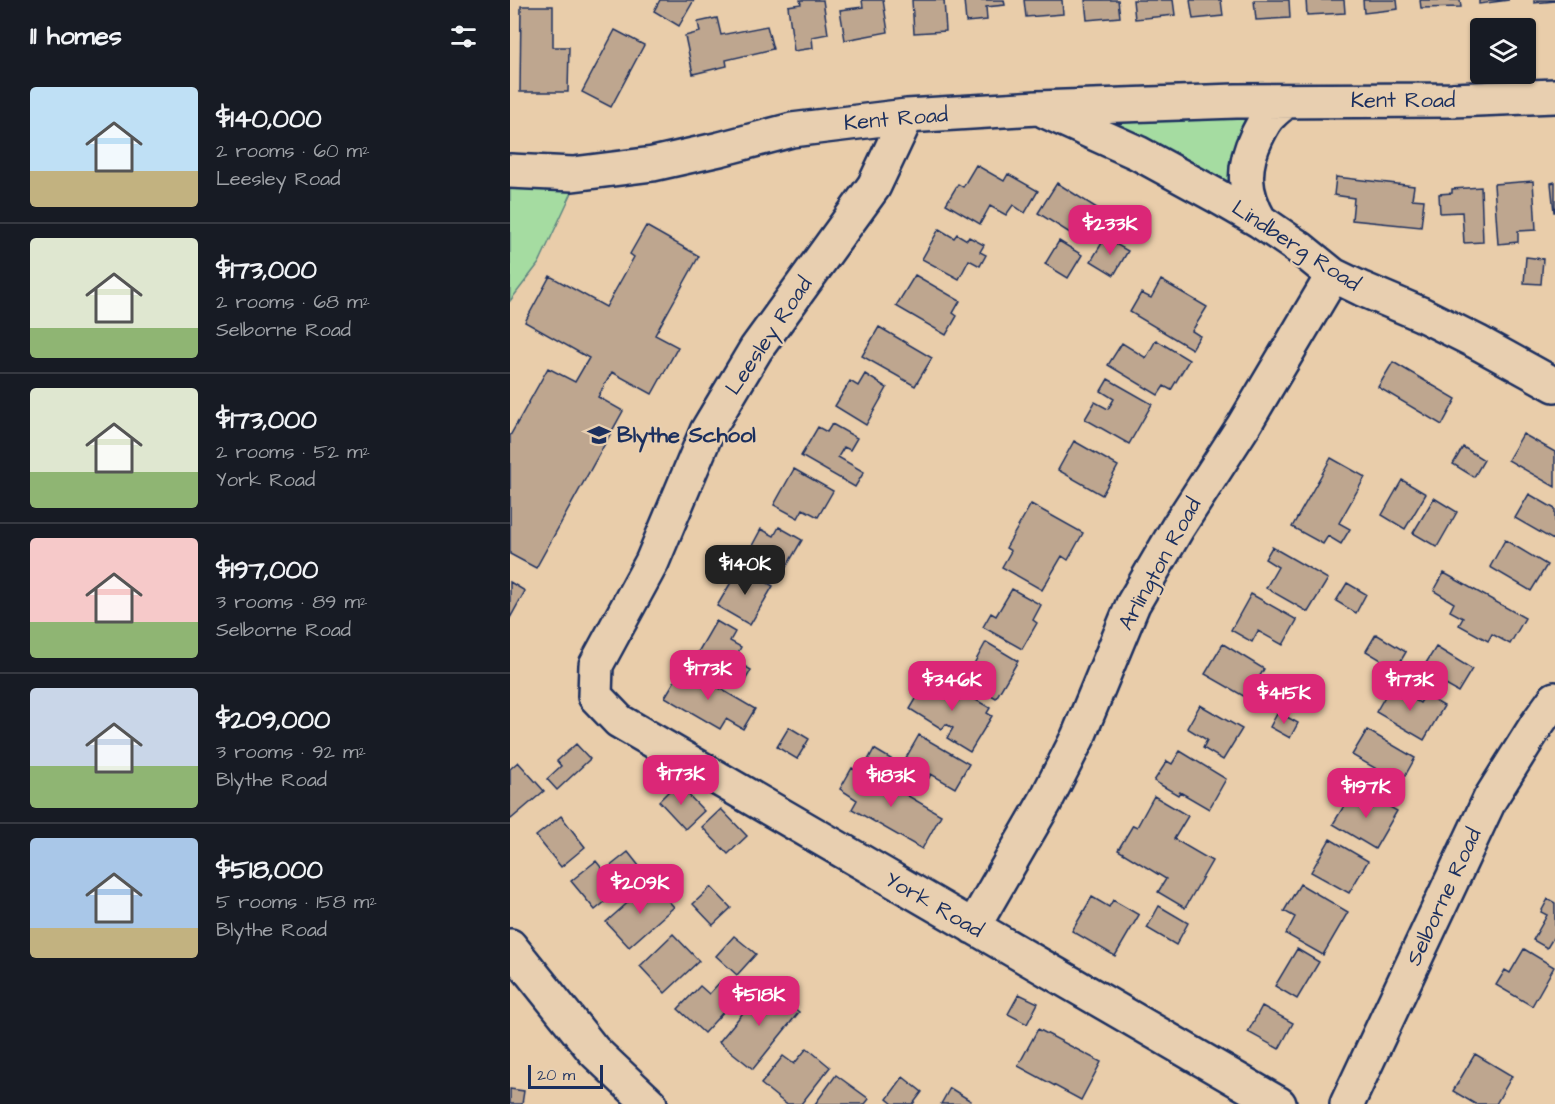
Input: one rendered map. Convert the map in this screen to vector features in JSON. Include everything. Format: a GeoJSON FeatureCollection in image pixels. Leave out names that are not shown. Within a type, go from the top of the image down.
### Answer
{"type":"FeatureCollection","features":[{"type":"Feature","properties":{"kind":"street","name":"Kent Road"},"geometry":{"type":"LineString","coordinates":[[510,171],[573,174],[652,164],[792,130],[907,116],[1037,108],[1236,101],[1452,100],[1555,96]]}},
{"type":"Feature","properties":{"kind":"street"},"geometry":{"type":"LineString","coordinates":[[1260,221],[1251,206],[1247,192],[1248,158],[1270,114],[1286,101]]}},
{"type":"Feature","properties":{"kind":"street","name":"Lindberg Road"},"geometry":{"type":"LineString","coordinates":[[1037,108],[1138,153],[1260,221],[1301,249],[1333,275],[1468,337],[1555,385]]}},
{"type":"Feature","properties":{"kind":"street","name":"Leesley Road"},"geometry":{"type":"LineString","coordinates":[[595,696],[596,665],[652,562],[707,431],[756,349],[874,186],[907,116]]}},
{"type":"Feature","properties":{"kind":"street","name":"Arlington Road"},"geometry":{"type":"LineString","coordinates":[[973,927],[1045,802],[1078,737],[1133,604],[1178,527],[1244,425],[1333,275]]}},
{"type":"Feature","properties":{"kind":"street","name":"York Road"},"geometry":{"type":"LineString","coordinates":[[595,696],[619,721],[1279,1104]]}},
{"type":"Feature","properties":{"kind":"street","name":"Selborne Road"},"geometry":{"type":"LineString","coordinates":[[1347,1104],[1490,799],[1555,699]]}},
{"type":"Feature","properties":{"kind":"street"},"geometry":{"type":"LineString","coordinates":[[510,946],[594,1051],[650,1104]]}},
{"type":"Feature","properties":{"kind":"green space"},"geometry":{"type":"Polygon","coordinates":[[[1244,116],[1235,151],[1232,181],[1226,184],[1108,124],[1105,119],[1244,116]]]}},
{"type":"Feature","properties":{"kind":"green space"},"geometry":{"type":"Polygon","coordinates":[[[510,184],[575,186],[539,263],[510,301],[510,184]]]}},
{"type":"Feature","properties":{"kind":"building"},"geometry":{"type":"Polygon","coordinates":[[[660,0],[694,0],[679,26],[654,11],[660,0]]]}},
{"type":"Feature","properties":{"kind":"building"},"geometry":{"type":"Polygon","coordinates":[[[800,0],[823,0],[828,34],[812,37],[813,48],[794,51],[788,6],[801,4],[800,0]]]}},
{"type":"Feature","properties":{"kind":"building"},"geometry":{"type":"Polygon","coordinates":[[[862,0],[883,0],[888,32],[845,40],[840,10],[863,7],[862,0]]]}},
{"type":"Feature","properties":{"kind":"building"},"geometry":{"type":"Polygon","coordinates":[[[912,0],[944,0],[946,31],[914,33],[912,0]]]}},
{"type":"Feature","properties":{"kind":"building"},"geometry":{"type":"Polygon","coordinates":[[[964,0],[1004,0],[1005,5],[986,7],[987,20],[966,22],[964,0]]]}},
{"type":"Feature","properties":{"kind":"building"},"geometry":{"type":"Polygon","coordinates":[[[1024,0],[1062,0],[1063,14],[1026,17],[1024,0]]]}},
{"type":"Feature","properties":{"kind":"building"},"geometry":{"type":"Polygon","coordinates":[[[1085,0],[1118,0],[1120,17],[1087,20],[1085,0]]]}},
{"type":"Feature","properties":{"kind":"building"},"geometry":{"type":"Polygon","coordinates":[[[1133,0],[1173,0],[1175,15],[1135,19],[1133,0]]]}},
{"type":"Feature","properties":{"kind":"building"},"geometry":{"type":"Polygon","coordinates":[[[1190,0],[1221,0],[1223,16],[1193,19],[1190,0]]]}},
{"type":"Feature","properties":{"kind":"building"},"geometry":{"type":"Polygon","coordinates":[[[1254,0],[1289,0],[1290,18],[1256,20],[1254,0]]]}},
{"type":"Feature","properties":{"kind":"building"},"geometry":{"type":"Polygon","coordinates":[[[1306,0],[1344,0],[1345,13],[1307,15],[1306,0]]]}},
{"type":"Feature","properties":{"kind":"building"},"geometry":{"type":"Polygon","coordinates":[[[1363,0],[1397,0],[1398,9],[1364,13],[1363,0]]]}},
{"type":"Feature","properties":{"kind":"building"},"geometry":{"type":"Polygon","coordinates":[[[1420,0],[1460,0],[1461,7],[1421,8],[1420,0]]]}},
{"type":"Feature","properties":{"kind":"building"},"geometry":{"type":"Polygon","coordinates":[[[1479,0],[1509,0],[1479,4],[1479,0]]]}},
{"type":"Feature","properties":{"kind":"building"},"geometry":{"type":"Polygon","coordinates":[[[1534,0],[1555,0],[1555,1],[1534,3],[1534,0]]]}},
{"type":"Feature","properties":{"kind":"building"},"geometry":{"type":"Polygon","coordinates":[[[521,6],[553,6],[553,47],[569,47],[568,92],[520,92],[521,6]]]}},
{"type":"Feature","properties":{"kind":"building"},"geometry":{"type":"Polygon","coordinates":[[[717,18],[721,35],[767,26],[773,49],[726,60],[727,66],[693,74],[685,36],[700,32],[698,22],[717,18]]]}},
{"type":"Feature","properties":{"kind":"building"},"geometry":{"type":"Polygon","coordinates":[[[615,30],[644,45],[611,107],[582,92],[615,30]]]}},
{"type":"Feature","properties":{"kind":"building"},"geometry":{"type":"Polygon","coordinates":[[[976,165],[1004,181],[1008,174],[1038,191],[1025,213],[1013,205],[1006,215],[990,206],[980,224],[946,204],[958,184],[963,187],[976,165]]]}},
{"type":"Feature","properties":{"kind":"building"},"geometry":{"type":"Polygon","coordinates":[[[1336,177],[1414,186],[1412,199],[1424,200],[1421,227],[1352,220],[1354,198],[1334,195],[1336,177]]]}},
{"type":"Feature","properties":{"kind":"building"},"geometry":{"type":"Polygon","coordinates":[[[1533,181],[1536,230],[1518,231],[1518,242],[1498,244],[1494,184],[1533,181]]]}},
{"type":"Feature","properties":{"kind":"building"},"geometry":{"type":"Polygon","coordinates":[[[1555,182],[1555,212],[1554,212],[1551,183],[1555,182]]]}},
{"type":"Feature","properties":{"kind":"building"},"geometry":{"type":"Polygon","coordinates":[[[1057,183],[1100,210],[1081,240],[1038,213],[1057,183]]]}},
{"type":"Feature","properties":{"kind":"building"},"geometry":{"type":"Polygon","coordinates":[[[1481,187],[1483,242],[1464,243],[1462,212],[1440,213],[1439,194],[1452,193],[1452,189],[1481,187]]]}},
{"type":"Feature","properties":{"kind":"building"},"geometry":{"type":"Polygon","coordinates":[[[646,226],[699,256],[655,335],[678,347],[652,394],[612,372],[598,397],[623,411],[536,568],[510,554],[510,436],[548,368],[575,382],[589,358],[525,322],[550,276],[606,307],[634,257],[630,254],[646,226]]]}},
{"type":"Feature","properties":{"kind":"building"},"geometry":{"type":"Polygon","coordinates":[[[939,229],[954,238],[957,234],[984,245],[980,252],[986,255],[980,266],[969,260],[959,279],[922,259],[939,229]]]}},
{"type":"Feature","properties":{"kind":"building"},"geometry":{"type":"Polygon","coordinates":[[[1105,238],[1128,251],[1114,275],[1091,261],[1105,238]]]}},
{"type":"Feature","properties":{"kind":"building"},"geometry":{"type":"Polygon","coordinates":[[[1059,241],[1082,255],[1068,278],[1045,264],[1059,241]]]}},
{"type":"Feature","properties":{"kind":"building"},"geometry":{"type":"Polygon","coordinates":[[[1526,257],[1543,259],[1541,284],[1524,283],[1526,257]]]}},
{"type":"Feature","properties":{"kind":"building"},"geometry":{"type":"Polygon","coordinates":[[[915,275],[960,301],[953,313],[957,316],[946,335],[896,306],[915,275]]]}},
{"type":"Feature","properties":{"kind":"building"},"geometry":{"type":"Polygon","coordinates":[[[1161,280],[1207,307],[1192,331],[1200,336],[1192,349],[1130,312],[1141,293],[1151,298],[1161,280]]]}},
{"type":"Feature","properties":{"kind":"building"},"geometry":{"type":"Polygon","coordinates":[[[879,327],[932,358],[915,386],[862,356],[879,327]]]}},
{"type":"Feature","properties":{"kind":"building"},"geometry":{"type":"Polygon","coordinates":[[[1156,340],[1189,360],[1171,390],[1164,386],[1158,395],[1108,365],[1122,343],[1146,358],[1156,340]]]}},
{"type":"Feature","properties":{"kind":"building"},"geometry":{"type":"Polygon","coordinates":[[[1393,362],[1456,399],[1442,425],[1378,387],[1393,362]]]}},
{"type":"Feature","properties":{"kind":"building"},"geometry":{"type":"Polygon","coordinates":[[[865,374],[887,388],[866,425],[835,406],[850,381],[858,386],[865,374]]]}},
{"type":"Feature","properties":{"kind":"building"},"geometry":{"type":"Polygon","coordinates":[[[1108,379],[1152,404],[1129,444],[1085,419],[1095,402],[1108,409],[1114,399],[1101,391],[1108,379]]]}},
{"type":"Feature","properties":{"kind":"building"},"geometry":{"type":"Polygon","coordinates":[[[832,424],[857,438],[850,450],[844,447],[838,457],[864,472],[855,487],[801,456],[818,427],[827,432],[832,424]]]}},
{"type":"Feature","properties":{"kind":"building"},"geometry":{"type":"Polygon","coordinates":[[[1523,434],[1555,452],[1555,487],[1508,460],[1523,434]]]}},
{"type":"Feature","properties":{"kind":"building"},"geometry":{"type":"Polygon","coordinates":[[[1074,441],[1118,466],[1102,495],[1058,470],[1074,441]]]}},
{"type":"Feature","properties":{"kind":"building"},"geometry":{"type":"Polygon","coordinates":[[[1463,447],[1484,460],[1474,477],[1453,464],[1463,447]]]}},
{"type":"Feature","properties":{"kind":"building"},"geometry":{"type":"Polygon","coordinates":[[[1331,458],[1365,477],[1339,523],[1350,529],[1341,544],[1328,536],[1323,544],[1292,527],[1331,458]]]}},
{"type":"Feature","properties":{"kind":"building"},"geometry":{"type":"Polygon","coordinates":[[[794,469],[833,491],[818,517],[803,509],[798,518],[774,505],[794,469]]]}},
{"type":"Feature","properties":{"kind":"building"},"geometry":{"type":"Polygon","coordinates":[[[1402,480],[1426,494],[1405,529],[1382,515],[1402,480]]]}},
{"type":"Feature","properties":{"kind":"building"},"geometry":{"type":"Polygon","coordinates":[[[1529,494],[1555,509],[1555,541],[1515,518],[1529,494]]]}},
{"type":"Feature","properties":{"kind":"building"},"geometry":{"type":"Polygon","coordinates":[[[1434,498],[1457,512],[1437,547],[1413,533],[1434,498]]]}},
{"type":"Feature","properties":{"kind":"building"},"geometry":{"type":"Polygon","coordinates":[[[1031,504],[1083,533],[1068,560],[1062,556],[1042,590],[1002,567],[1011,551],[1006,548],[1031,504]]]}},
{"type":"Feature","properties":{"kind":"building"},"geometry":{"type":"Polygon","coordinates":[[[779,527],[802,540],[781,576],[746,557],[761,529],[774,536],[779,527]]]}},
{"type":"Feature","properties":{"kind":"building"},"geometry":{"type":"Polygon","coordinates":[[[1505,540],[1547,565],[1531,591],[1490,567],[1505,540]]]}},
{"type":"Feature","properties":{"kind":"building"},"geometry":{"type":"Polygon","coordinates":[[[1272,547],[1328,579],[1308,612],[1266,588],[1278,567],[1265,559],[1272,547]]]}},
{"type":"Feature","properties":{"kind":"building"},"geometry":{"type":"Polygon","coordinates":[[[740,567],[773,586],[750,625],[717,606],[740,567]]]}},
{"type":"Feature","properties":{"kind":"building"},"geometry":{"type":"Polygon","coordinates":[[[1444,573],[1525,618],[1510,644],[1492,634],[1488,641],[1459,625],[1463,618],[1450,611],[1454,603],[1434,591],[1444,573]]]}},
{"type":"Feature","properties":{"kind":"building"},"geometry":{"type":"Polygon","coordinates":[[[510,582],[525,591],[510,618],[510,582]]]}},
{"type":"Feature","properties":{"kind":"building"},"geometry":{"type":"Polygon","coordinates":[[[1347,583],[1366,594],[1356,613],[1336,601],[1347,583]]]}},
{"type":"Feature","properties":{"kind":"building"},"geometry":{"type":"Polygon","coordinates":[[[1012,589],[1041,605],[1033,620],[1037,623],[1022,649],[983,627],[991,613],[996,616],[1012,589]]]}},
{"type":"Feature","properties":{"kind":"building"},"geometry":{"type":"Polygon","coordinates":[[[1251,594],[1297,620],[1283,645],[1258,631],[1252,642],[1231,630],[1251,594]]]}},
{"type":"Feature","properties":{"kind":"building"},"geometry":{"type":"Polygon","coordinates":[[[716,621],[735,632],[730,641],[741,647],[734,660],[751,670],[742,686],[694,659],[716,621]]]}},
{"type":"Feature","properties":{"kind":"building"},"geometry":{"type":"Polygon","coordinates":[[[1376,634],[1406,652],[1396,669],[1366,651],[1376,634]]]}},
{"type":"Feature","properties":{"kind":"building"},"geometry":{"type":"Polygon","coordinates":[[[986,642],[1018,661],[996,698],[965,680],[986,642]]]}},
{"type":"Feature","properties":{"kind":"building"},"geometry":{"type":"Polygon","coordinates":[[[1223,644],[1264,669],[1247,698],[1205,674],[1223,644]]]}},
{"type":"Feature","properties":{"kind":"building"},"geometry":{"type":"Polygon","coordinates":[[[1436,647],[1472,669],[1458,692],[1421,671],[1436,647]]]}},
{"type":"Feature","properties":{"kind":"building"},"geometry":{"type":"Polygon","coordinates":[[[683,667],[755,709],[743,729],[726,719],[720,729],[665,697],[683,667]]]}},
{"type":"Feature","properties":{"kind":"building"},"geometry":{"type":"Polygon","coordinates":[[[931,674],[990,708],[987,713],[992,716],[970,752],[947,738],[953,728],[946,724],[942,729],[910,709],[931,674]]]}},
{"type":"Feature","properties":{"kind":"building"},"geometry":{"type":"Polygon","coordinates":[[[1391,686],[1420,703],[1425,695],[1444,706],[1424,740],[1376,712],[1391,686]]]}},
{"type":"Feature","properties":{"kind":"building"},"geometry":{"type":"Polygon","coordinates":[[[1200,705],[1242,729],[1223,760],[1203,748],[1207,740],[1187,728],[1200,705]]]}},
{"type":"Feature","properties":{"kind":"building"},"geometry":{"type":"Polygon","coordinates":[[[1278,712],[1298,723],[1290,738],[1270,727],[1278,712]]]}},
{"type":"Feature","properties":{"kind":"building"},"geometry":{"type":"Polygon","coordinates":[[[789,727],[809,739],[797,759],[777,747],[789,727]]]}},
{"type":"Feature","properties":{"kind":"building"},"geometry":{"type":"Polygon","coordinates":[[[1367,730],[1415,758],[1401,783],[1352,755],[1367,730]]]}},
{"type":"Feature","properties":{"kind":"building"},"geometry":{"type":"Polygon","coordinates":[[[919,735],[969,764],[955,788],[931,774],[929,778],[903,763],[919,735]]]}},
{"type":"Feature","properties":{"kind":"building"},"geometry":{"type":"Polygon","coordinates":[[[576,744],[590,759],[557,790],[547,779],[561,766],[557,761],[576,744]]]}},
{"type":"Feature","properties":{"kind":"building"},"geometry":{"type":"Polygon","coordinates":[[[874,749],[896,762],[888,775],[867,762],[874,749]]]}},
{"type":"Feature","properties":{"kind":"building"},"geometry":{"type":"Polygon","coordinates":[[[1180,751],[1226,779],[1209,809],[1180,792],[1178,795],[1154,781],[1167,761],[1172,764],[1180,751]]]}},
{"type":"Feature","properties":{"kind":"building"},"geometry":{"type":"Polygon","coordinates":[[[518,762],[544,791],[511,819],[510,769],[518,762]]]}},
{"type":"Feature","properties":{"kind":"building"},"geometry":{"type":"Polygon","coordinates":[[[852,768],[872,779],[874,776],[941,815],[922,849],[852,809],[857,800],[840,789],[852,768]]]}},
{"type":"Feature","properties":{"kind":"building"},"geometry":{"type":"Polygon","coordinates":[[[677,783],[704,811],[685,829],[659,801],[677,783]]]}},
{"type":"Feature","properties":{"kind":"building"},"geometry":{"type":"Polygon","coordinates":[[[1364,792],[1397,811],[1375,849],[1333,824],[1350,796],[1359,801],[1364,792]]]}},
{"type":"Feature","properties":{"kind":"building"},"geometry":{"type":"Polygon","coordinates":[[[1154,796],[1188,816],[1174,839],[1212,861],[1185,908],[1158,892],[1166,879],[1118,850],[1133,825],[1137,827],[1154,796]]]}},
{"type":"Feature","properties":{"kind":"building"},"geometry":{"type":"Polygon","coordinates":[[[721,809],[747,836],[728,854],[702,827],[721,809]]]}},
{"type":"Feature","properties":{"kind":"building"},"geometry":{"type":"Polygon","coordinates":[[[561,816],[585,847],[561,867],[536,836],[561,816]]]}},
{"type":"Feature","properties":{"kind":"building"},"geometry":{"type":"Polygon","coordinates":[[[1330,839],[1368,861],[1349,893],[1311,872],[1330,839]]]}},
{"type":"Feature","properties":{"kind":"building"},"geometry":{"type":"Polygon","coordinates":[[[628,852],[643,871],[595,910],[571,881],[596,861],[604,871],[628,852]]]}},
{"type":"Feature","properties":{"kind":"building"},"geometry":{"type":"Polygon","coordinates":[[[651,882],[674,907],[629,947],[606,922],[651,882]]]}},
{"type":"Feature","properties":{"kind":"building"},"geometry":{"type":"Polygon","coordinates":[[[1300,884],[1348,912],[1323,955],[1286,934],[1295,917],[1284,911],[1300,884]]]}},
{"type":"Feature","properties":{"kind":"building"},"geometry":{"type":"Polygon","coordinates":[[[711,887],[731,908],[713,925],[693,904],[711,887]]]}},
{"type":"Feature","properties":{"kind":"building"},"geometry":{"type":"Polygon","coordinates":[[[1092,897],[1109,907],[1113,900],[1139,915],[1115,956],[1072,931],[1092,897]]]}},
{"type":"Feature","properties":{"kind":"building"},"geometry":{"type":"Polygon","coordinates":[[[1548,899],[1555,903],[1555,939],[1553,938],[1547,948],[1533,940],[1547,915],[1541,912],[1548,899]]]}},
{"type":"Feature","properties":{"kind":"building"},"geometry":{"type":"Polygon","coordinates":[[[1159,906],[1188,923],[1176,945],[1147,928],[1159,906]]]}},
{"type":"Feature","properties":{"kind":"building"},"geometry":{"type":"Polygon","coordinates":[[[673,934],[699,961],[665,993],[640,966],[673,934]]]}},
{"type":"Feature","properties":{"kind":"building"},"geometry":{"type":"Polygon","coordinates":[[[734,936],[756,954],[737,975],[716,956],[734,936]]]}},
{"type":"Feature","properties":{"kind":"building"},"geometry":{"type":"Polygon","coordinates":[[[1297,949],[1319,962],[1297,999],[1275,986],[1297,949]]]}},
{"type":"Feature","properties":{"kind":"building"},"geometry":{"type":"Polygon","coordinates":[[[1524,949],[1554,967],[1532,1006],[1496,985],[1505,970],[1510,973],[1524,949]]]}},
{"type":"Feature","properties":{"kind":"building"},"geometry":{"type":"Polygon","coordinates":[[[721,981],[738,996],[704,1033],[678,1009],[700,986],[709,994],[721,981]]]}},
{"type":"Feature","properties":{"kind":"building"},"geometry":{"type":"Polygon","coordinates":[[[766,985],[799,1012],[753,1069],[719,1042],[766,985]]]}},
{"type":"Feature","properties":{"kind":"building"},"geometry":{"type":"Polygon","coordinates":[[[1019,994],[1038,1003],[1027,1024],[1008,1014],[1019,994]]]}},
{"type":"Feature","properties":{"kind":"building"},"geometry":{"type":"Polygon","coordinates":[[[1262,1006],[1293,1023],[1279,1049],[1248,1032],[1262,1006]]]}},
{"type":"Feature","properties":{"kind":"building"},"geometry":{"type":"Polygon","coordinates":[[[1038,1029],[1101,1062],[1081,1100],[1018,1066],[1038,1029]]]}},
{"type":"Feature","properties":{"kind":"building"},"geometry":{"type":"Polygon","coordinates":[[[807,1048],[830,1067],[801,1104],[786,1104],[761,1084],[783,1056],[794,1064],[807,1048]]]}},
{"type":"Feature","properties":{"kind":"building"},"geometry":{"type":"Polygon","coordinates":[[[1475,1054],[1512,1076],[1496,1104],[1475,1104],[1453,1091],[1475,1054]]]}},
{"type":"Feature","properties":{"kind":"building"},"geometry":{"type":"Polygon","coordinates":[[[836,1075],[869,1099],[865,1104],[815,1104],[836,1075]]]}},
{"type":"Feature","properties":{"kind":"building"},"geometry":{"type":"Polygon","coordinates":[[[903,1077],[922,1092],[913,1104],[893,1104],[887,1099],[903,1077]]]}},
{"type":"Feature","properties":{"kind":"building"},"geometry":{"type":"Polygon","coordinates":[[[950,1088],[971,1101],[969,1104],[941,1104],[950,1088]]]}},
{"type":"Feature","properties":{"kind":"building"},"geometry":{"type":"Polygon","coordinates":[[[510,1089],[524,1091],[522,1104],[510,1104],[510,1089]]]}},
{"type":"Feature","properties":{"kind":"place","name":"Blythe School"},"geometry":{"type":"Point","coordinates":[599,435]}}]}
